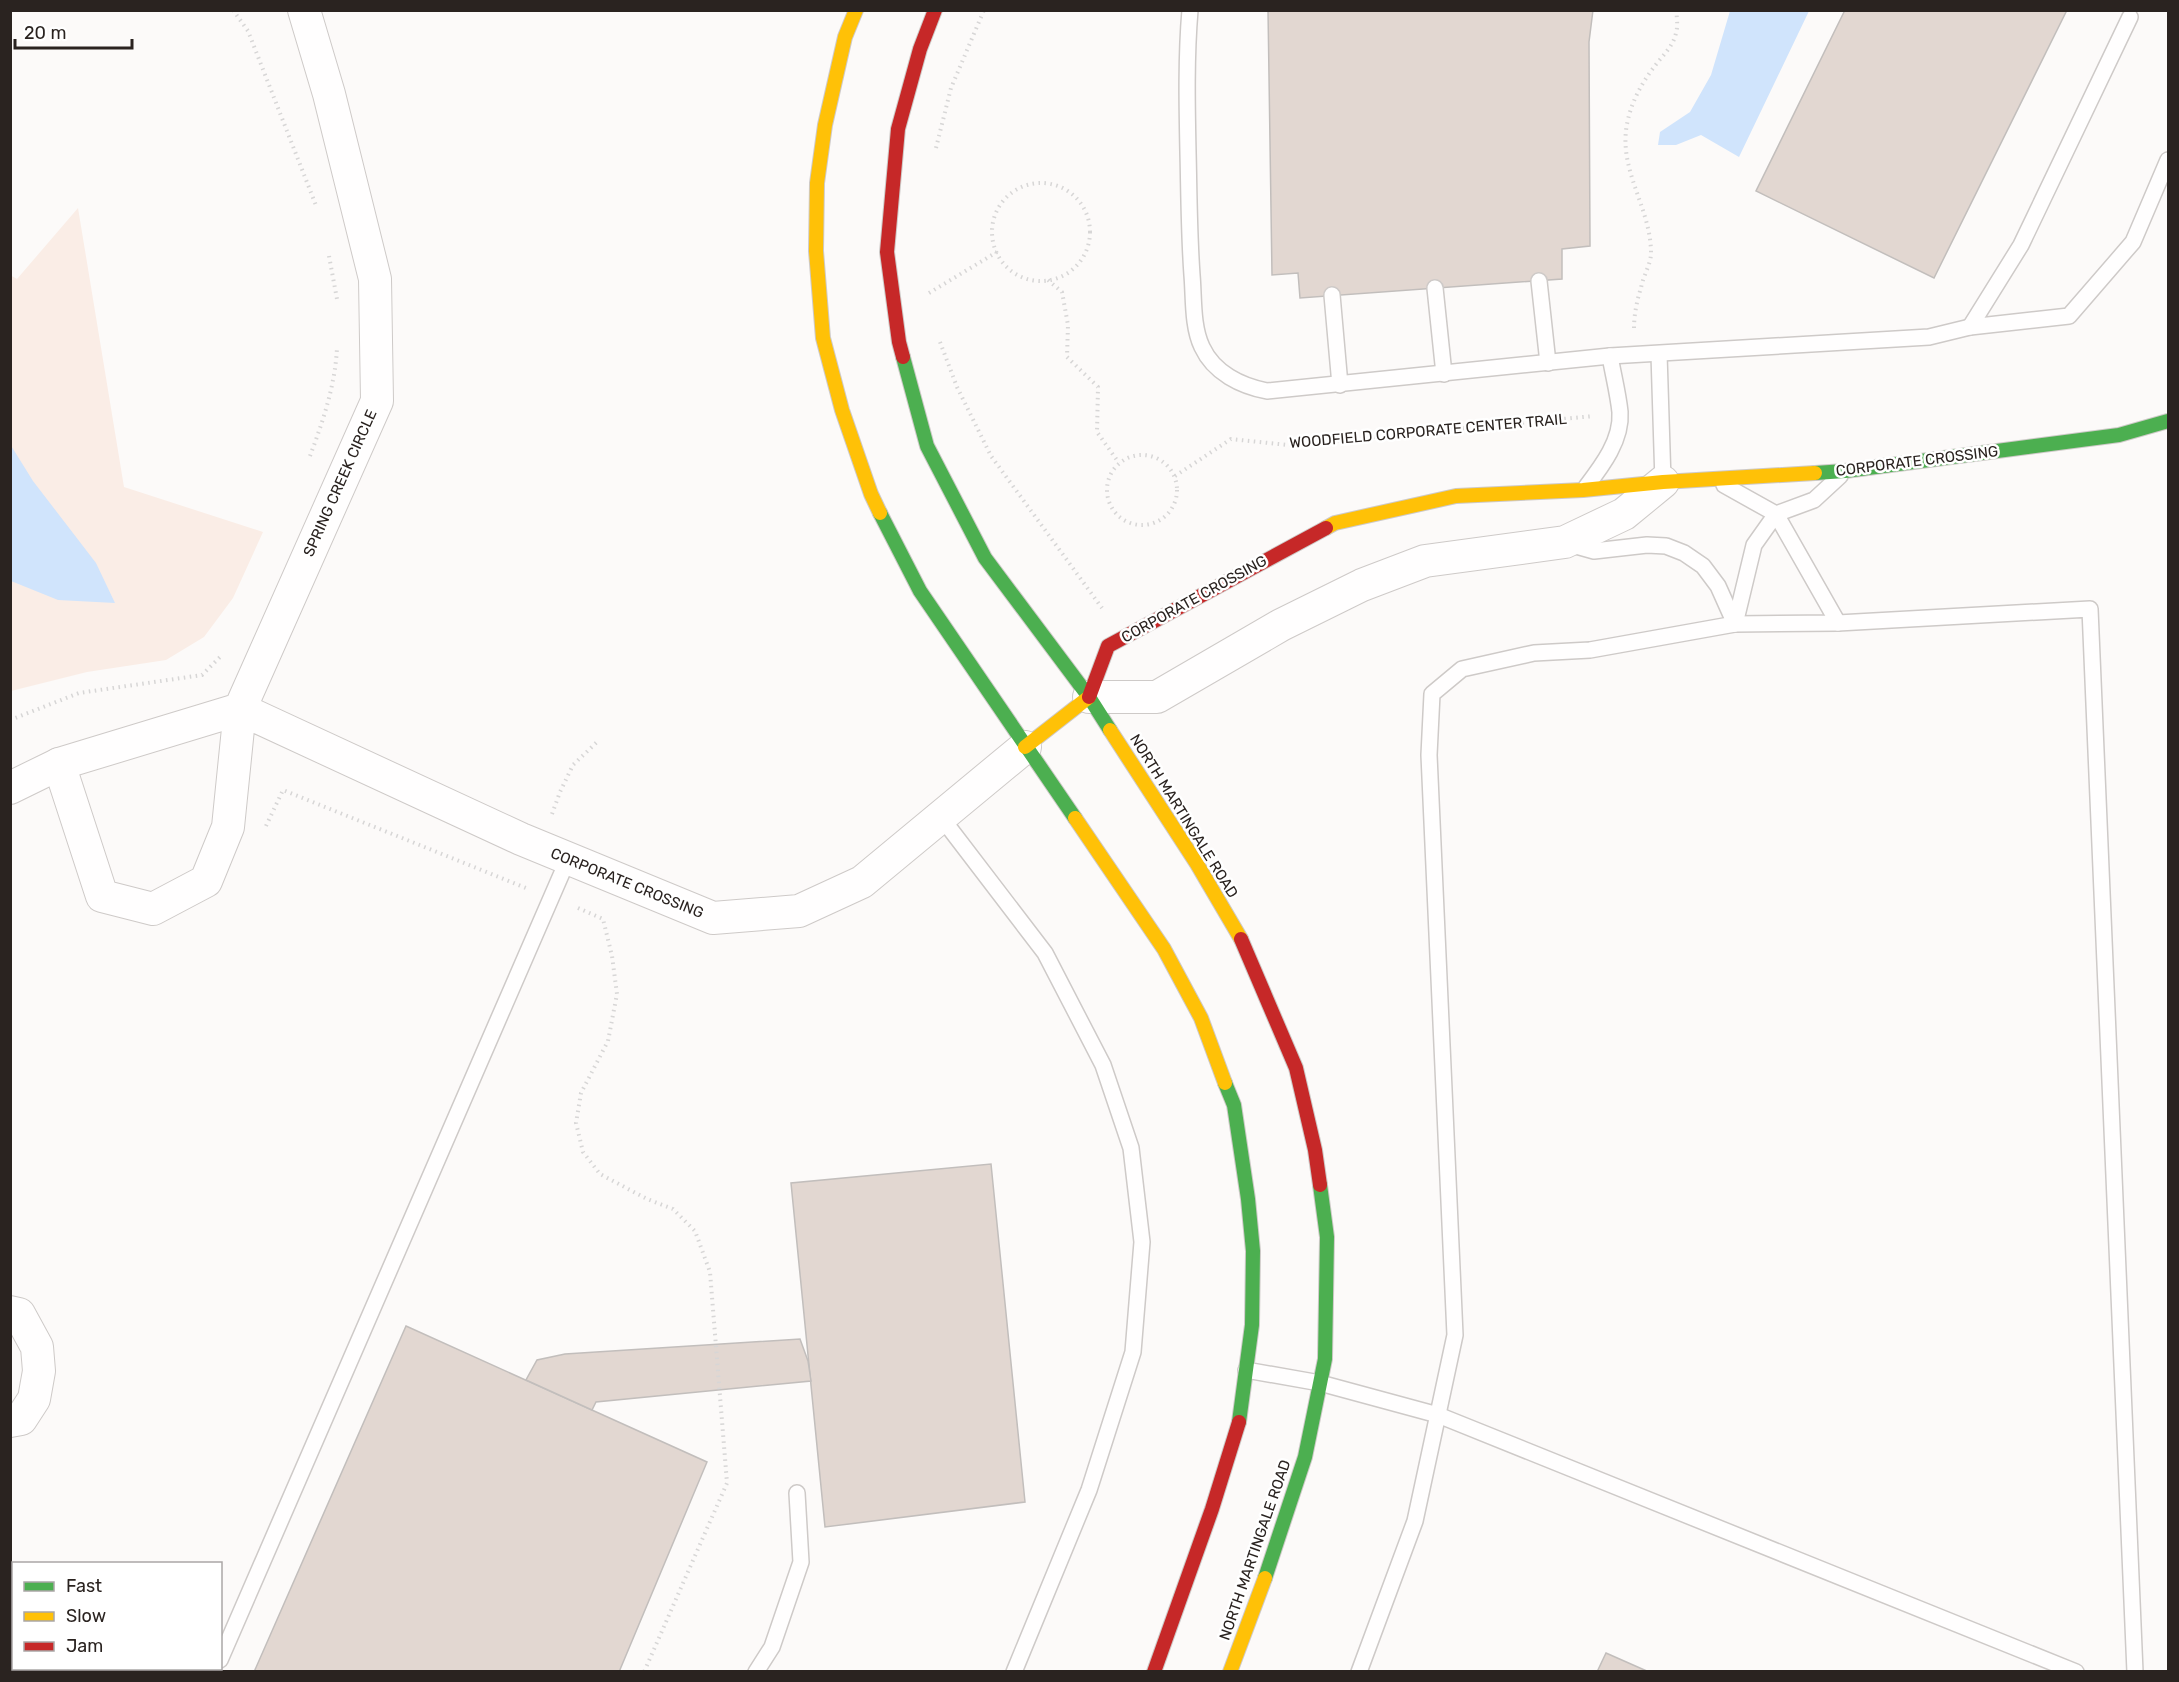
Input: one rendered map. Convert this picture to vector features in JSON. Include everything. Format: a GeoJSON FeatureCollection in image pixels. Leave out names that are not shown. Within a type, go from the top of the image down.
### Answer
{"type":"FeatureCollection","features":[{"type":"Feature","properties":{"kind":"street","name":"SPRING CREEK CIRCLE"},"geometry":{"type":"LineString","coordinates":[[59,764],[102,896],[153,909],[206,881],[228,827],[240,709],[377,401],[375,279],[329,94],[303,10]]}},
{"type":"Feature","properties":{"kind":"street"},"geometry":{"type":"LineString","coordinates":[[856,10],[845,37],[825,125],[817,183],[816,251],[824,338],[842,410],[871,494],[920,591],[1164,948],[1201,1018],[1234,1105],[1253,1251],[1252,1325],[1239,1422],[1212,1509],[1154,1671]]}},
{"type":"Feature","properties":{"kind":"street","name":"NORTH MARTINGALE ROAD"},"geometry":{"type":"LineString","coordinates":[[935,10],[920,49],[898,129],[887,252],[899,342],[927,446],[985,558],[1089,697],[1197,864],[1247,948],[1296,1068],[1315,1150],[1327,1237],[1325,1359],[1305,1457],[1272,1562],[1230,1671]]}},
{"type":"Feature","properties":{"kind":"street","name":"CORPORATE CROSSING"},"geometry":{"type":"LineString","coordinates":[[1089,697],[1108,646],[1335,523],[1456,496],[1583,490],[1663,482],[1845,471],[2119,435],[2169,421]]}},
{"type":"Feature","properties":{"kind":"street"},"geometry":{"type":"LineString","coordinates":[[1025,747],[1089,697],[1157,697],[1281,625],[1362,585],[1425,561],[1564,542],[1624,514],[1663,482]]}},
{"type":"Feature","properties":{"kind":"street"},"geometry":{"type":"LineString","coordinates":[[10,788],[59,764],[240,709]]}},
{"type":"Feature","properties":{"kind":"street","name":"CORPORATE CROSSING"},"geometry":{"type":"LineString","coordinates":[[240,709],[521,839],[713,918],[799,911],[862,882],[1025,747]]}},
{"type":"Feature","properties":{"kind":"street"},"geometry":{"type":"LineString","coordinates":[[10,1312],[19,1314],[37,1347],[39,1371],[34,1399],[21,1419],[10,1421]]}},
{"type":"Feature","properties":{"kind":"lane"},"geometry":{"type":"LineString","coordinates":[[1190,10],[1187,93],[1190,252],[1195,324],[1202,347],[1214,364],[1233,380],[1267,391],[1610,356],[1929,337],[1970,327],[2069,316],[2133,242],[2169,160]]}},
{"type":"Feature","properties":{"kind":"lane"},"geometry":{"type":"LineString","coordinates":[[1970,327],[2020,245],[2130,17]]}},
{"type":"Feature","properties":{"kind":"lane"},"geometry":{"type":"LineString","coordinates":[[1539,281],[1548,363]]}},
{"type":"Feature","properties":{"kind":"lane"},"geometry":{"type":"LineString","coordinates":[[1435,288],[1444,374]]}},
{"type":"Feature","properties":{"kind":"lane"},"geometry":{"type":"LineString","coordinates":[[1332,296],[1340,385]]}},
{"type":"Feature","properties":{"kind":"lane"},"geometry":{"type":"LineString","coordinates":[[1659,354],[1663,482]]}},
{"type":"Feature","properties":{"kind":"lane"},"geometry":{"type":"LineString","coordinates":[[1583,490],[1611,452],[1620,414],[1610,356]]}},
{"type":"Feature","properties":{"kind":"lane"},"geometry":{"type":"LineString","coordinates":[[1735,624],[1754,545],[1776,514],[1814,500],[1845,471]]}},
{"type":"Feature","properties":{"kind":"lane"},"geometry":{"type":"LineString","coordinates":[[1714,480],[1776,514],[1838,623]]}},
{"type":"Feature","properties":{"kind":"lane"},"geometry":{"type":"LineString","coordinates":[[1564,542],[1594,551],[1647,545],[1666,546],[1684,553],[1703,566],[1718,586],[1735,624]]}},
{"type":"Feature","properties":{"kind":"lane"},"geometry":{"type":"LineString","coordinates":[[1359,1671],[1415,1521],[1455,1335],[1429,755],[1432,694],[1462,669],[1534,653],[1590,650],[1735,624],[1838,623],[2090,609],[2135,1671]]}},
{"type":"Feature","properties":{"kind":"lane"},"geometry":{"type":"LineString","coordinates":[[941,817],[1045,953],[1103,1065],[1131,1148],[1142,1242],[1133,1352],[1089,1490],[1014,1671]]}},
{"type":"Feature","properties":{"kind":"lane"},"geometry":{"type":"LineString","coordinates":[[222,1655],[568,859]]}},
{"type":"Feature","properties":{"kind":"lane"},"geometry":{"type":"LineString","coordinates":[[1246,1370],[1320,1383],[1438,1415],[2076,1671]]}},
{"type":"Feature","properties":{"kind":"lane"},"geometry":{"type":"LineString","coordinates":[[756,1671],[772,1647],[801,1562],[797,1493]]}},
{"type":"Feature","properties":{"kind":"path"},"geometry":{"type":"LineString","coordinates":[[233,10],[248,32],[319,213]]}},
{"type":"Feature","properties":{"kind":"path"},"geometry":{"type":"LineString","coordinates":[[935,155],[951,88],[984,10]]}},
{"type":"Feature","properties":{"kind":"path"},"geometry":{"type":"LineString","coordinates":[[1635,356],[1634,325],[1640,288],[1651,256],[1649,232],[1627,164],[1626,127],[1637,93],[1667,52],[1677,33],[1676,10]]}},
{"type":"Feature","properties":{"kind":"path"},"geometry":{"type":"LineString","coordinates":[[1045,183],[1061,187],[1075,196],[1086,210],[1090,226],[1090,243],[1083,258],[1072,271],[1056,279],[1047,280],[1040,281],[1018,274],[1003,262],[992,236],[993,219],[1001,204],[1012,191],[1028,184],[1045,183]]}},
{"type":"Feature","properties":{"kind":"path"},"geometry":{"type":"LineString","coordinates":[[328,247],[338,306]]}},
{"type":"Feature","properties":{"kind":"path"},"geometry":{"type":"LineString","coordinates":[[927,284],[928,293],[997,252]]}},
{"type":"Feature","properties":{"kind":"path"},"geometry":{"type":"LineString","coordinates":[[1047,280],[1062,292],[1068,325],[1067,357],[1098,387],[1097,432],[1119,463]]}},
{"type":"Feature","properties":{"kind":"path"},"geometry":{"type":"LineString","coordinates":[[938,338],[957,387],[991,456],[1103,609]]}},
{"type":"Feature","properties":{"kind":"path"},"geometry":{"type":"LineString","coordinates":[[307,465],[323,420],[336,370],[338,339]]}},
{"type":"Feature","properties":{"kind":"path","name":"WOODFIELD CORPORATE CENTER TRAIL"},"geometry":{"type":"LineString","coordinates":[[1175,476],[1231,440],[1288,445],[1620,414]]}},
{"type":"Feature","properties":{"kind":"path"},"geometry":{"type":"LineString","coordinates":[[1149,456],[1160,459],[1175,476],[1178,487],[1177,499],[1172,510],[1164,519],[1153,525],[1141,526],[1129,523],[1111,508],[1107,496],[1107,484],[1111,473],[1119,463],[1128,458],[1149,456]]}},
{"type":"Feature","properties":{"kind":"path"},"geometry":{"type":"LineString","coordinates":[[10,720],[79,693],[202,675],[221,656],[226,646]]}},
{"type":"Feature","properties":{"kind":"path"},"geometry":{"type":"LineString","coordinates":[[263,832],[283,790],[603,919],[612,956],[617,994],[608,1041],[581,1093],[576,1123],[583,1152],[600,1174],[646,1200],[673,1209],[695,1231],[711,1272],[727,1483],[644,1671]]}},
{"type":"Feature","properties":{"kind":"shaded area"},"geometry":{"type":"Polygon","coordinates":[[[78,208],[124,487],[263,532],[233,598],[204,637],[166,660],[87,672],[11,691],[10,275],[17,279],[78,208]]]}},
{"type":"Feature","properties":{"kind":"water"},"geometry":{"type":"Polygon","coordinates":[[[1730,11],[1809,11],[1739,157],[1701,135],[1676,145],[1658,145],[1660,132],[1690,112],[1711,75],[1730,11]]]}},
{"type":"Feature","properties":{"kind":"water"},"geometry":{"type":"Polygon","coordinates":[[[10,444],[33,481],[96,563],[115,603],[58,600],[11,581],[10,444]]]}},
{"type":"Feature","properties":{"kind":"building"},"geometry":{"type":"Polygon","coordinates":[[[1268,10],[1593,10],[1589,42],[1590,246],[1562,249],[1562,279],[1300,298],[1298,273],[1272,275],[1268,10]]]}},
{"type":"Feature","properties":{"kind":"building"},"geometry":{"type":"Polygon","coordinates":[[[1845,10],[2067,10],[1934,278],[1756,191],[1845,10]]]}},
{"type":"Feature","properties":{"kind":"building"},"geometry":{"type":"Polygon","coordinates":[[[991,1164],[1025,1502],[825,1527],[791,1183],[991,1164]]]}},
{"type":"Feature","properties":{"kind":"building"},"geometry":{"type":"Polygon","coordinates":[[[406,1326],[707,1462],[619,1672],[254,1672],[406,1326]]]}},
{"type":"Feature","properties":{"kind":"building"},"geometry":{"type":"Polygon","coordinates":[[[800,1339],[808,1361],[811,1381],[596,1402],[592,1410],[526,1380],[537,1360],[565,1354],[800,1339]]]}},
{"type":"Feature","properties":{"kind":"building"},"geometry":{"type":"Polygon","coordinates":[[[1606,1653],[1649,1672],[1597,1672],[1606,1653]]]}},
{"type":"Feature","properties":{"kind":"traffic: fast"},"geometry":{"type":"LineString","coordinates":[[903,357],[927,446],[985,558],[1089,697],[1110,730]]}},
{"type":"Feature","properties":{"kind":"traffic: fast"},"geometry":{"type":"LineString","coordinates":[[1815,473],[2119,435],[2168,421]]}},
{"type":"Feature","properties":{"kind":"traffic: fast"},"geometry":{"type":"LineString","coordinates":[[880,513],[920,591],[1075,818]]}},
{"type":"Feature","properties":{"kind":"traffic: fast"},"geometry":{"type":"LineString","coordinates":[[1225,1083],[1234,1105],[1253,1251],[1252,1325],[1239,1422]]}},
{"type":"Feature","properties":{"kind":"traffic: fast"},"geometry":{"type":"LineString","coordinates":[[1265,1578],[1305,1457],[1325,1359],[1327,1237],[1320,1185]]}},
{"type":"Feature","properties":{"kind":"traffic: slow"},"geometry":{"type":"LineString","coordinates":[[856,10],[845,37],[825,125],[817,183],[816,251],[823,338],[842,410],[871,494],[880,513]]}},
{"type":"Feature","properties":{"kind":"traffic: slow"},"geometry":{"type":"LineString","coordinates":[[1326,528],[1335,523],[1456,496],[1583,490],[1663,482],[1815,473]]}},
{"type":"Feature","properties":{"kind":"traffic: slow"},"geometry":{"type":"LineString","coordinates":[[1025,747],[1089,697]]}},
{"type":"Feature","properties":{"kind":"traffic: slow"},"geometry":{"type":"LineString","coordinates":[[1110,730],[1197,864],[1241,939]]}},
{"type":"Feature","properties":{"kind":"traffic: slow"},"geometry":{"type":"LineString","coordinates":[[1075,818],[1164,949],[1201,1018],[1225,1083]]}},
{"type":"Feature","properties":{"kind":"traffic: slow"},"geometry":{"type":"LineString","coordinates":[[1230,1672],[1265,1578]]}},
{"type":"Feature","properties":{"kind":"traffic: jam"},"geometry":{"type":"LineString","coordinates":[[903,357],[887,252],[898,129],[920,49],[935,10]]}},
{"type":"Feature","properties":{"kind":"traffic: jam"},"geometry":{"type":"LineString","coordinates":[[1089,697],[1108,646],[1326,528]]}},
{"type":"Feature","properties":{"kind":"traffic: jam"},"geometry":{"type":"LineString","coordinates":[[1241,939],[1296,1068],[1315,1150],[1320,1185]]}},
{"type":"Feature","properties":{"kind":"traffic: jam"},"geometry":{"type":"LineString","coordinates":[[1154,1672],[1212,1509],[1239,1422]]}}]}
